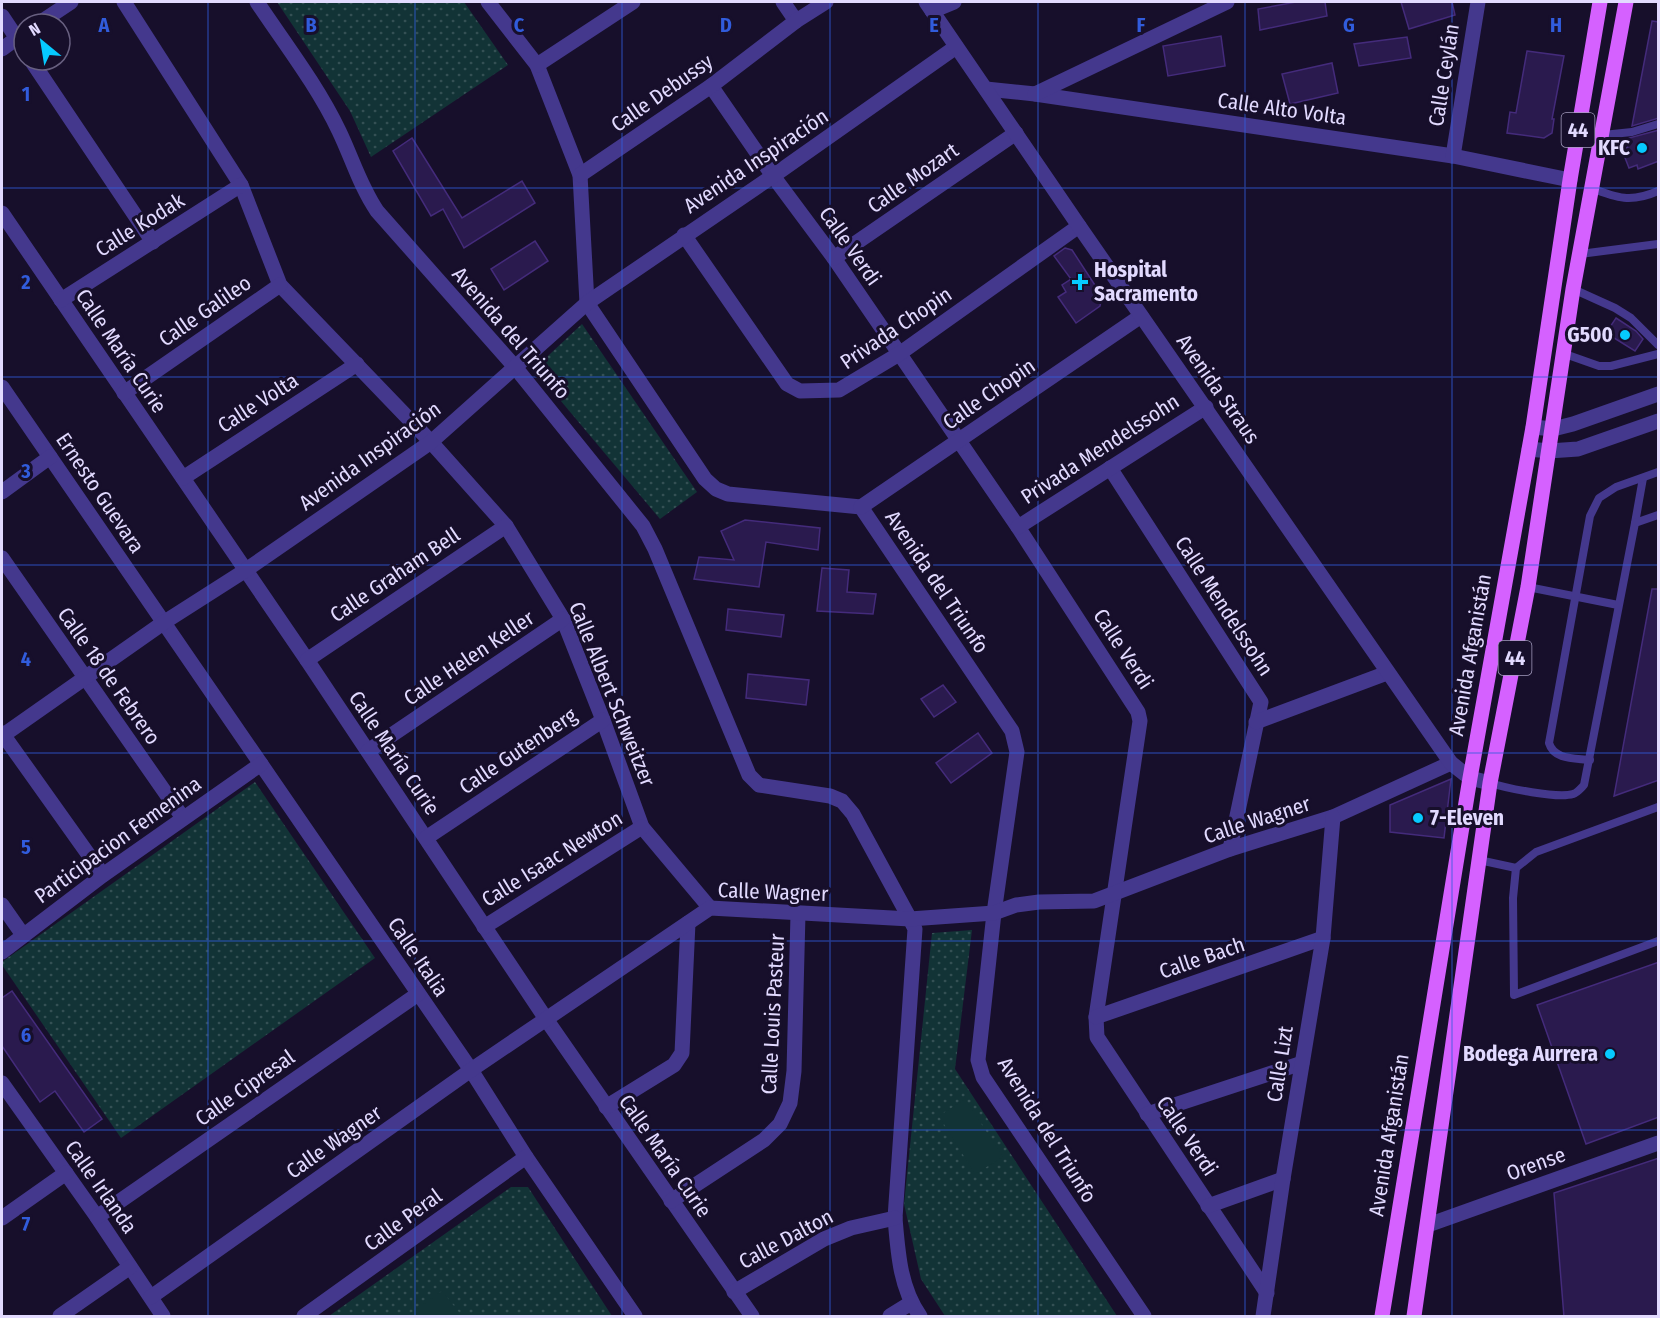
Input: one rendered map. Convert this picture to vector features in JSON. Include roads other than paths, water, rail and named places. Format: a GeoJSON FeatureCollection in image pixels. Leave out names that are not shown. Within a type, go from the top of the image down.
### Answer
{"type":"FeatureCollection","features":[{"type":"Feature","properties":{"kind":"main road","name":"Avenida Afganistán"},"geometry":{"type":"LineString","coordinates":[[1382,1317],[1470,778],[1533,427],[1570,180],[1600,2]]}},
{"type":"Feature","properties":{"kind":"main road","name":"Avenida Afganistán"},"geometry":{"type":"LineString","coordinates":[[1413,1317],[1428,1226],[1446,1082],[1490,783],[1528,587],[1573,289],[1626,2]]}},
{"type":"Feature","properties":{"kind":"street"},"geometry":{"type":"LineString","coordinates":[[56,12],[71,2]]}},
{"type":"Feature","properties":{"kind":"street","name":"Calle Albert Schweitzer"},"geometry":{"type":"LineString","coordinates":[[124,2],[242,185],[280,285],[431,442],[506,526],[563,619],[642,827],[711,908]]}},
{"type":"Feature","properties":{"kind":"street","name":"Avenida del Triunfo"},"geometry":{"type":"LineString","coordinates":[[257,2],[321,98],[339,132],[367,196],[377,211],[515,367],[643,526],[655,549],[749,775],[759,785],[830,796],[842,801],[853,814],[910,919],[915,929],[895,1218],[900,1266],[911,1303],[920,1317]]}},
{"type":"Feature","properties":{"kind":"street"},"geometry":{"type":"LineString","coordinates":[[488,2],[537,65],[580,175],[587,303]]}},
{"type":"Feature","properties":{"kind":"street"},"geometry":{"type":"LineString","coordinates":[[537,65],[633,2]]}},
{"type":"Feature","properties":{"kind":"street"},"geometry":{"type":"LineString","coordinates":[[783,2],[796,21]]}},
{"type":"Feature","properties":{"kind":"street","name":"Calle Debussy"},"geometry":{"type":"LineString","coordinates":[[580,175],[711,86],[796,21],[826,2]]}},
{"type":"Feature","properties":{"kind":"street"},"geometry":{"type":"LineString","coordinates":[[929,6],[954,2]]}},
{"type":"Feature","properties":{"kind":"street"},"geometry":{"type":"LineString","coordinates":[[1035,94],[1227,2]]}},
{"type":"Feature","properties":{"kind":"street","name":"Calle Ceylán"},"geometry":{"type":"LineString","coordinates":[[1453,156],[1478,2]]}},
{"type":"Feature","properties":{"kind":"street","name":"Avenida Straus"},"geometry":{"type":"LineString","coordinates":[[929,6],[1078,226],[1206,407],[1451,763],[1470,778],[1490,783]]}},
{"type":"Feature","properties":{"kind":"street"},"geometry":{"type":"LineString","coordinates":[[2,16],[12,28]]}},
{"type":"Feature","properties":{"kind":"street","name":"Avenida Inspiración"},"geometry":{"type":"LineString","coordinates":[[2,735],[431,442],[587,303],[956,47]]}},
{"type":"Feature","properties":{"kind":"street"},"geometry":{"type":"LineString","coordinates":[[39,72],[153,242]]}},
{"type":"Feature","properties":{"kind":"street","name":"Calle Verdi"},"geometry":{"type":"LineString","coordinates":[[711,86],[773,176],[834,258],[1018,528],[1138,712],[1140,722],[1096,1017],[1097,1037],[1267,1293]]}},
{"type":"Feature","properties":{"kind":"street","name":"Calle Alto Volta"},"geometry":{"type":"LineString","coordinates":[[986,89],[1035,94],[1453,156],[1570,180]]}},
{"type":"Feature","properties":{"kind":"street","name":"Calle Mozart"},"geometry":{"type":"LineString","coordinates":[[834,258],[1016,133]]}},
{"type":"Feature","properties":{"kind":"street","name":"Calle Kodak"},"geometry":{"type":"LineString","coordinates":[[61,300],[242,185]]}},
{"type":"Feature","properties":{"kind":"street","name":"Calle María Curie"},"geometry":{"type":"LineString","coordinates":[[2,213],[307,660],[546,1019],[752,1317]]}},
{"type":"Feature","properties":{"kind":"street","name":"Privada Chopin"},"geometry":{"type":"LineString","coordinates":[[684,235],[787,384],[800,390],[839,390],[899,354],[1078,226]]}},
{"type":"Feature","properties":{"kind":"street","name":"Calle Galileo"},"geometry":{"type":"LineString","coordinates":[[124,393],[280,285]]}},
{"type":"Feature","properties":{"kind":"street","name":"Avenida del Triunfo"},"geometry":{"type":"LineString","coordinates":[[587,303],[705,479],[716,489],[728,494],[861,507],[1012,731],[1017,752],[994,913],[978,1060],[983,1077],[1144,1317]]}},
{"type":"Feature","properties":{"kind":"street","name":"Calle Chopin"},"geometry":{"type":"LineString","coordinates":[[861,507],[1141,315]]}},
{"type":"Feature","properties":{"kind":"street","name":"Calle Volta"},"geometry":{"type":"LineString","coordinates":[[183,478],[357,364]]}},
{"type":"Feature","properties":{"kind":"street","name":"Ernesto Guevara"},"geometry":{"type":"LineString","coordinates":[[2,387],[163,623]]}},
{"type":"Feature","properties":{"kind":"street"},"geometry":{"type":"LineString","coordinates":[[1533,427],[1553,429],[1611,412],[1659,394]]}},
{"type":"Feature","properties":{"kind":"street","name":"Privada Mendelssohn"},"geometry":{"type":"LineString","coordinates":[[1018,528],[1206,407]]}},
{"type":"Feature","properties":{"kind":"street"},"geometry":{"type":"LineString","coordinates":[[1529,449],[1550,451],[1578,448],[1659,421]]}},
{"type":"Feature","properties":{"kind":"street"},"geometry":{"type":"LineString","coordinates":[[2,492],[51,457]]}},
{"type":"Feature","properties":{"kind":"street","name":"Calle Mendelssohn"},"geometry":{"type":"LineString","coordinates":[[1110,468],[1261,702],[1230,849]]}},
{"type":"Feature","properties":{"kind":"street","name":"Calle Graham Bell"},"geometry":{"type":"LineString","coordinates":[[307,660],[506,526]]}},
{"type":"Feature","properties":{"kind":"street","name":"Calle 18 de Febrero"},"geometry":{"type":"LineString","coordinates":[[2,558],[183,818]]}},
{"type":"Feature","properties":{"kind":"street","name":"Calle Helen Keller"},"geometry":{"type":"LineString","coordinates":[[368,751],[563,619]]}},
{"type":"Feature","properties":{"kind":"street","name":"Calle Italia"},"geometry":{"type":"LineString","coordinates":[[163,623],[471,1070],[526,1157],[635,1317]]}},
{"type":"Feature","properties":{"kind":"street"},"geometry":{"type":"LineString","coordinates":[[1256,722],[1387,673]]}},
{"type":"Feature","properties":{"kind":"street","name":"Calle Gutenberg"},"geometry":{"type":"LineString","coordinates":[[426,838],[603,720]]}},
{"type":"Feature","properties":{"kind":"street"},"geometry":{"type":"LineString","coordinates":[[2,735],[103,875]]}},
{"type":"Feature","properties":{"kind":"street","name":"Calle Wagner"},"geometry":{"type":"LineString","coordinates":[[151,1297],[471,1070],[711,908],[910,919],[994,913],[1016,905],[1039,902],[1094,901],[1230,849],[1333,817],[1451,763]]}},
{"type":"Feature","properties":{"kind":"street","name":"Participacion Femenina"},"geometry":{"type":"LineString","coordinates":[[2,952],[103,875],[261,764]]}},
{"type":"Feature","properties":{"kind":"street","name":"Calle Lizt"},"geometry":{"type":"LineString","coordinates":[[1263,1317],[1283,1179],[1323,938],[1333,817]]}},
{"type":"Feature","properties":{"kind":"street","name":"Calle Isaac Newton"},"geometry":{"type":"LineString","coordinates":[[484,927],[642,827]]}},
{"type":"Feature","properties":{"kind":"street"},"geometry":{"type":"LineString","coordinates":[[2,905],[23,935]]}},
{"type":"Feature","properties":{"kind":"street","name":"Calle Louis Pasteur"},"geometry":{"type":"LineString","coordinates":[[671,1201],[764,1140],[780,1124],[790,1103],[794,1071],[798,914]]}},
{"type":"Feature","properties":{"kind":"street"},"geometry":{"type":"LineString","coordinates":[[606,1107],[674,1065],[682,1053],[688,923]]}},
{"type":"Feature","properties":{"kind":"street","name":"Calle Bach"},"geometry":{"type":"LineString","coordinates":[[1096,1017],[1323,938]]}},
{"type":"Feature","properties":{"kind":"street","name":"Calle Cipresal"},"geometry":{"type":"LineString","coordinates":[[97,1217],[418,994]]}},
{"type":"Feature","properties":{"kind":"street"},"geometry":{"type":"LineString","coordinates":[[1147,1114],[1302,1063]]}},
{"type":"Feature","properties":{"kind":"street","name":"Calle Irlanda"},"geometry":{"type":"LineString","coordinates":[[2,1085],[97,1217],[163,1317]]}},
{"type":"Feature","properties":{"kind":"street","name":"Orense"},"geometry":{"type":"LineString","coordinates":[[1428,1226],[1659,1143]]}},
{"type":"Feature","properties":{"kind":"street","name":"Calle Peral"},"geometry":{"type":"LineString","coordinates":[[304,1317],[526,1157]]}},
{"type":"Feature","properties":{"kind":"street"},"geometry":{"type":"LineString","coordinates":[[2,1218],[66,1173]]}},
{"type":"Feature","properties":{"kind":"street"},"geometry":{"type":"LineString","coordinates":[[1208,1206],[1283,1179]]}},
{"type":"Feature","properties":{"kind":"street","name":"Calle Dalton"},"geometry":{"type":"LineString","coordinates":[[734,1292],[824,1239],[851,1228],[895,1218]]}},
{"type":"Feature","properties":{"kind":"street"},"geometry":{"type":"LineString","coordinates":[[60,1317],[130,1267]]}},
{"type":"Feature","properties":{"kind":"street"},"geometry":{"type":"LineString","coordinates":[[890,1317],[911,1303]]}},
{"type":"Feature","properties":{"kind":"lane"},"geometry":{"type":"LineString","coordinates":[[1603,135],[1632,132],[1659,124]]}},
{"type":"Feature","properties":{"kind":"lane"},"geometry":{"type":"LineString","coordinates":[[1591,188],[1613,196],[1632,199],[1659,191]]}},
{"type":"Feature","properties":{"kind":"lane"},"geometry":{"type":"LineString","coordinates":[[1580,254],[1659,244]]}},
{"type":"Feature","properties":{"kind":"lane"},"geometry":{"type":"LineString","coordinates":[[1573,289],[1631,318],[1659,345]]}},
{"type":"Feature","properties":{"kind":"lane"},"geometry":{"type":"LineString","coordinates":[[1564,354],[1599,366],[1611,366],[1659,354]]}},
{"type":"Feature","properties":{"kind":"lane"},"geometry":{"type":"LineString","coordinates":[[1590,760],[1558,755],[1549,743],[1590,516],[1599,498],[1616,487],[1659,472]]}},
{"type":"Feature","properties":{"kind":"lane"},"geometry":{"type":"LineString","coordinates":[[1490,783],[1512,790],[1574,794],[1584,785],[1643,478]]}},
{"type":"Feature","properties":{"kind":"lane"},"geometry":{"type":"LineString","coordinates":[[1635,523],[1659,515]]}},
{"type":"Feature","properties":{"kind":"lane"},"geometry":{"type":"LineString","coordinates":[[1528,587],[1618,605]]}},
{"type":"Feature","properties":{"kind":"lane"},"geometry":{"type":"LineString","coordinates":[[1659,807],[1536,852],[1516,868],[1513,898],[1514,995],[1659,940]]}},
{"type":"Feature","properties":{"kind":"lane"},"geometry":{"type":"LineString","coordinates":[[1479,860],[1516,868]]}},
{"type":"Feature","properties":{"kind":"place","name":"KFC"},"geometry":{"type":"Point","coordinates":[1642,148]}},
{"type":"Feature","properties":{"kind":"place","name":"Hospital Sacramento"},"geometry":{"type":"Point","coordinates":[1080,282]}},
{"type":"Feature","properties":{"kind":"place","name":"G500"},"geometry":{"type":"Point","coordinates":[1625,335]}},
{"type":"Feature","properties":{"kind":"place","name":"7-Eleven"},"geometry":{"type":"Point","coordinates":[1418,818]}},
{"type":"Feature","properties":{"kind":"place","name":"Bodega Aurrera"},"geometry":{"type":"Point","coordinates":[1610,1054]}}]}
